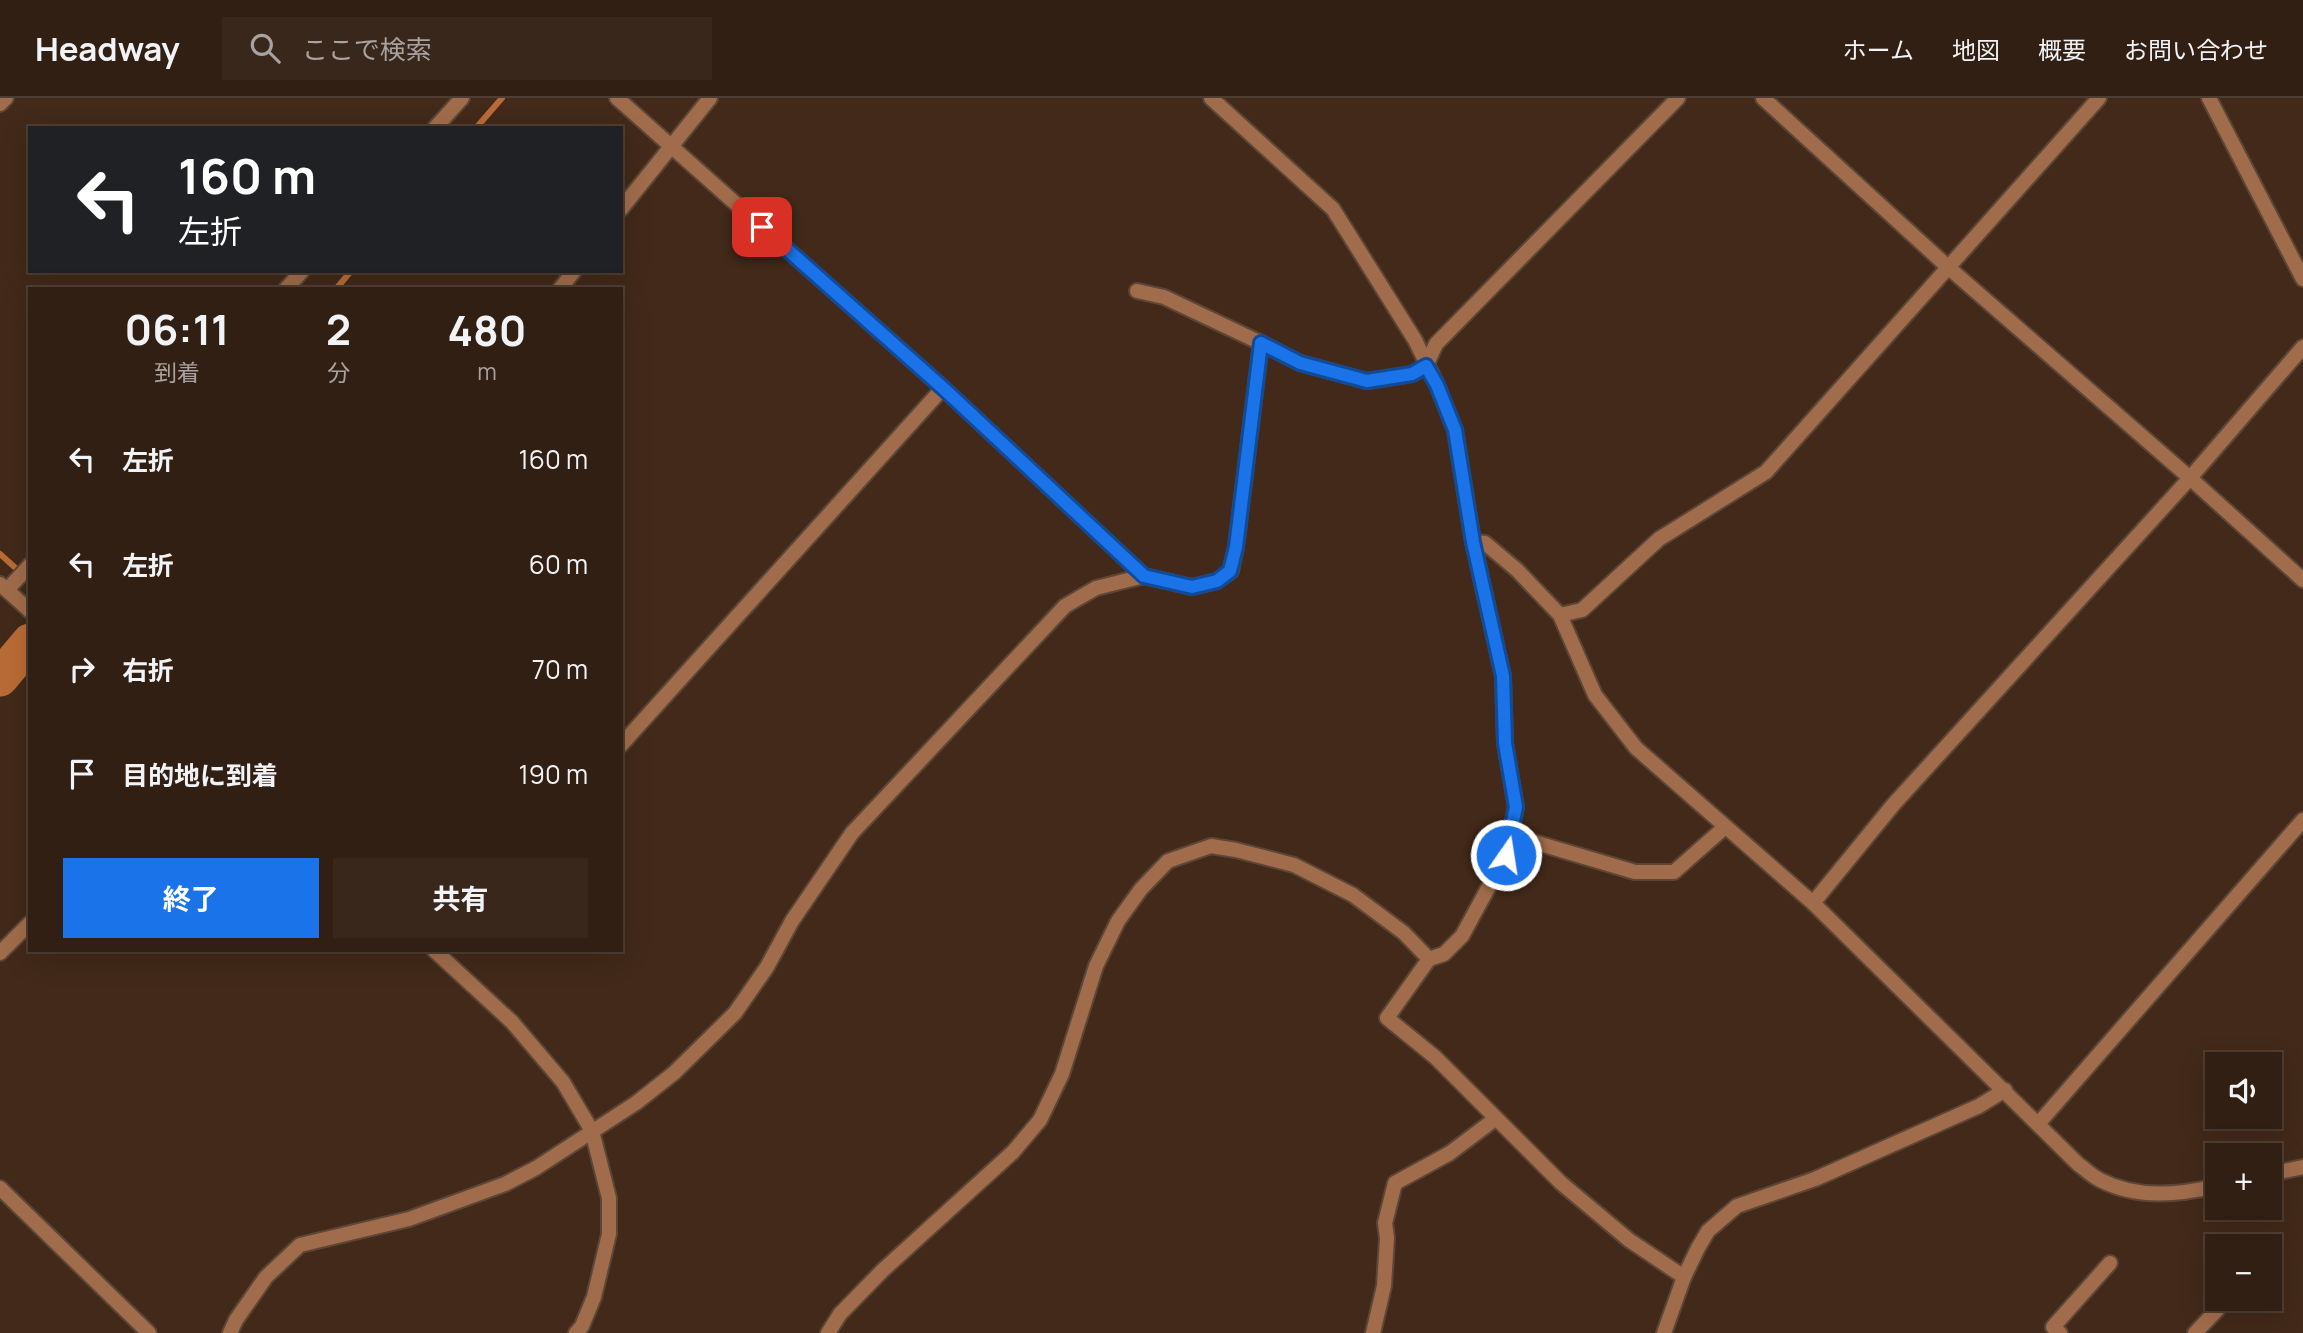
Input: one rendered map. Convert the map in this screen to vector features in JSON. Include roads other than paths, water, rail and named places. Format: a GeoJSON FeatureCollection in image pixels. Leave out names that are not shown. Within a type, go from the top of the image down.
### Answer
{"type":"FeatureCollection","features":[{"type":"Feature","properties":{"kind":"street"},"geometry":{"type":"LineString","coordinates":[[0,104],[6,98]]}},
{"type":"Feature","properties":{"kind":"street"},"geometry":{"type":"LineString","coordinates":[[437,126],[462,98]]}},
{"type":"Feature","properties":{"kind":"street"},"geometry":{"type":"LineString","coordinates":[[617,98],[943,388],[1144,576]]}},
{"type":"Feature","properties":{"kind":"street"},"geometry":{"type":"LineString","coordinates":[[623,206],[710,98]]}},
{"type":"Feature","properties":{"kind":"street"},"geometry":{"type":"LineString","coordinates":[[1211,98],[1333,209],[1415,341],[1455,430],[1473,542],[1503,676],[1505,743],[1516,807],[1506,855],[1462,936],[1444,954],[1429,959],[1387,1018],[1435,1057],[1561,1183],[1629,1240],[1684,1277]]}},
{"type":"Feature","properties":{"kind":"street"},"geometry":{"type":"LineString","coordinates":[[1137,291],[1164,297],[1300,363],[1367,381],[1412,374],[1426,366],[1436,344],[1678,98]]}},
{"type":"Feature","properties":{"kind":"street"},"geometry":{"type":"LineString","coordinates":[[1763,98],[1949,268],[2303,580]]}},
{"type":"Feature","properties":{"kind":"street"},"geometry":{"type":"LineString","coordinates":[[1560,615],[1583,610],[1659,539],[1766,472],[2099,98]]}},
{"type":"Feature","properties":{"kind":"street"},"geometry":{"type":"LineString","coordinates":[[2209,98],[2303,279]]}},
{"type":"Feature","properties":{"kind":"street"},"geometry":{"type":"LineString","coordinates":[[288,287],[300,273]]}},
{"type":"Feature","properties":{"kind":"street"},"geometry":{"type":"LineString","coordinates":[[562,287],[572,273]]}},
{"type":"Feature","properties":{"kind":"street"},"geometry":{"type":"LineString","coordinates":[[230,1333],[265,1277],[300,1245],[409,1219],[505,1184],[536,1168],[636,1103],[674,1073],[735,1013],[767,967],[792,921],[852,833],[1065,606],[1096,588],[1144,576],[1192,587],[1217,581],[1230,571],[1236,547],[1261,343]]}},
{"type":"Feature","properties":{"kind":"street"},"geometry":{"type":"LineString","coordinates":[[1813,903],[1893,805],[2190,478],[2303,347]]}},
{"type":"Feature","properties":{"kind":"street"},"geometry":{"type":"LineString","coordinates":[[623,743],[943,388]]}},
{"type":"Feature","properties":{"kind":"street"},"geometry":{"type":"LineString","coordinates":[[1473,542],[1485,543],[1517,570],[1560,615],[1595,695],[1636,748],[1813,903],[2078,1164],[2100,1180],[2143,1194],[2205,1188]]}},
{"type":"Feature","properties":{"kind":"street"},"geometry":{"type":"LineString","coordinates":[[28,567],[8,592],[28,609]]}},
{"type":"Feature","properties":{"kind":"street"},"geometry":{"type":"LineString","coordinates":[[2038,1124],[2303,820]]}},
{"type":"Feature","properties":{"kind":"street"},"geometry":{"type":"LineString","coordinates":[[1510,835],[1635,872],[1674,872],[1726,827]]}},
{"type":"Feature","properties":{"kind":"street"},"geometry":{"type":"LineString","coordinates":[[828,1333],[840,1314],[1013,1152],[1040,1120],[1062,1074],[1096,966],[1118,921],[1141,889],[1168,861],[1210,846],[1294,865],[1353,895],[1404,933],[1429,959]]}},
{"type":"Feature","properties":{"kind":"street"},"geometry":{"type":"LineString","coordinates":[[0,953],[28,925]]}},
{"type":"Feature","properties":{"kind":"street"},"geometry":{"type":"LineString","coordinates":[[436,952],[512,1022],[563,1082],[592,1131],[609,1198],[609,1234],[594,1297],[582,1326],[576,1333]]}},
{"type":"Feature","properties":{"kind":"street"},"geometry":{"type":"LineString","coordinates":[[1666,1332],[1684,1277],[1708,1231],[1737,1206],[1815,1179],[1979,1106],[2005,1090]]}},
{"type":"Feature","properties":{"kind":"street"},"geometry":{"type":"LineString","coordinates":[[1373,1333],[1384,1286],[1387,1238],[1385,1223],[1395,1183],[1450,1153],[1495,1119]]}},
{"type":"Feature","properties":{"kind":"street"},"geometry":{"type":"LineString","coordinates":[[2282,1171],[2303,1167]]}},
{"type":"Feature","properties":{"kind":"street"},"geometry":{"type":"LineString","coordinates":[[0,1188],[149,1333]]}},
{"type":"Feature","properties":{"kind":"street"},"geometry":{"type":"LineString","coordinates":[[2060,1333],[2053,1327],[2110,1263]]}},
{"type":"Feature","properties":{"kind":"street"},"geometry":{"type":"LineString","coordinates":[[2195,1333],[2216,1311]]}},
{"type":"Feature","properties":{"kind":"waterway"},"geometry":{"type":"LineString","coordinates":[[478,126],[502,98]]}},
{"type":"Feature","properties":{"kind":"waterway"},"geometry":{"type":"LineString","coordinates":[[338,287],[349,273]]}},
{"type":"Feature","properties":{"kind":"waterway"},"geometry":{"type":"LineString","coordinates":[[0,554],[28,579]]}},
{"type":"Feature","properties":{"kind":"waterway"},"geometry":{"type":"LineString","coordinates":[[0,678],[28,644]]}}]}
